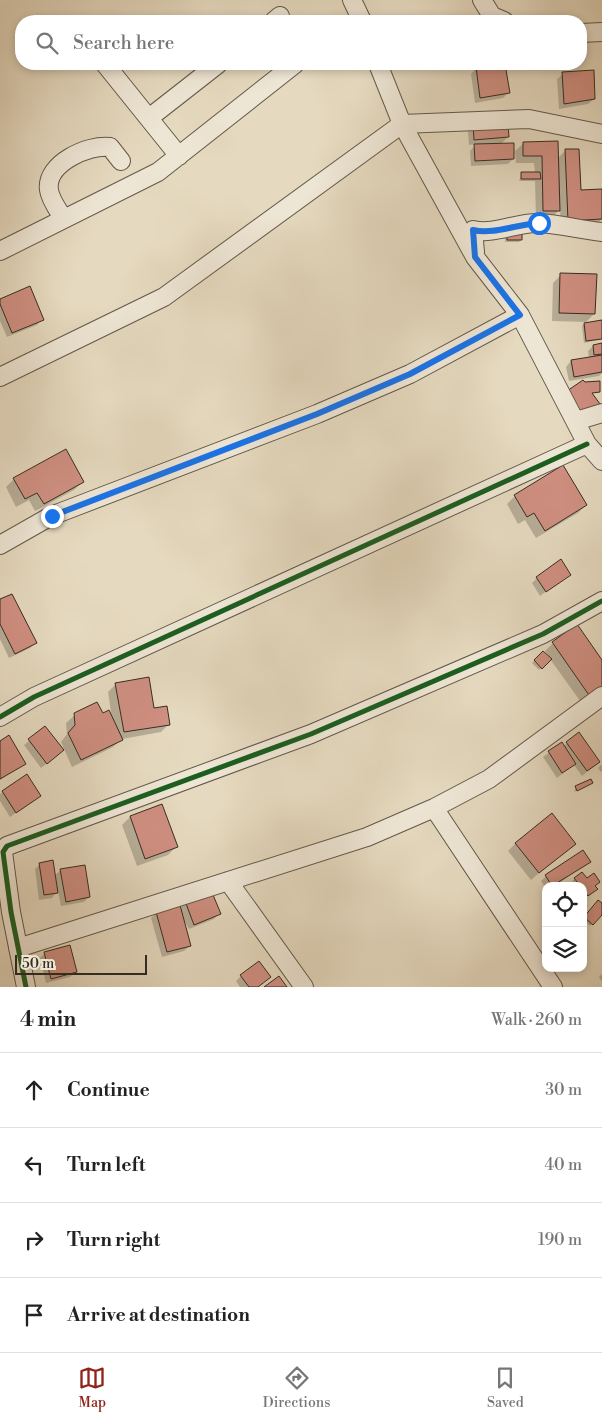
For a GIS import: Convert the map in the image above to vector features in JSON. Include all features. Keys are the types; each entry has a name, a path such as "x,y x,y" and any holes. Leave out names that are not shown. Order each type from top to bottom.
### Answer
{"street":[{"path":"482,0 491,15"},
{"path":"587,33 602,32"},
{"path":"111,70 179,156"},
{"path":"149,118 210,70"},
{"path":"0,251 158,172 288,70"},
{"path":"380,70 402,124 475,257 520,315 587,444 602,461"},
{"path":"0,377 164,297 402,124 529,119 602,134"},
{"path":"63,218 48,191 49,177 59,163 99,146 110,147 120,161"},
{"path":"475,257 473,230 484,232 518,224 539,223 602,232"},
{"path":"0,544 52,516 317,414 410,374 520,315"},
{"path":"576,421 602,413"},
{"path":"0,717 34,697 587,444"},
{"path":"26,987 4,894 3,852 7,846 312,734 543,634 600,607"},
{"path":"18,948 367,837 434,808 489,779 602,696"},
{"path":"434,808 553,987"},
{"path":"228,881 304,987"}],"building":[{"path":"476,70 506,70 510,93 480,98"},
{"path":"594,70 595,99 564,104 562,72"},
{"path":"508,123 509,137 474,140 473,125"},
{"path":"558,141 560,211 543,211 542,156 523,156 523,142"},
{"path":"514,143 514,159 475,161 474,144"},
{"path":"565,149 579,149 581,190 602,189 602,219 568,221"},
{"path":"521,172 540,172 541,179 521,179"},
{"path":"507,230 522,230 522,240 507,240"},
{"path":"560,273 597,274 595,314 559,313"},
{"path":"30,286 44,320 12,333 0,304 0,299"},
{"path":"602,320 602,339 586,341 584,323"},
{"path":"602,343 602,354 594,355 593,345"},
{"path":"602,355 602,372 574,377 571,360"},
{"path":"583,380 585,382 600,381 600,392 592,393 600,404 583,416 567,391"},
{"path":"66,449 84,482 44,504 37,493 25,499 13,478"},
{"path":"563,465 587,505 545,531 534,513 527,517 514,495"},
{"path":"561,559 571,575 546,592 536,577"},
{"path":"12,594 37,643 15,654 0,624 0,599"},
{"path":"577,624 602,660 602,690 591,698 552,642"},
{"path":"543,651 552,659 542,669 534,660"},
{"path":"149,677 154,708 167,706 170,725 124,732 115,683"},
{"path":"97,702 103,713 109,710 123,740 81,760 68,733 75,725 74,713"},
{"path":"45,726 64,750 47,764 28,739"},
{"path":"579,732 600,762 587,771 566,742"},
{"path":"9,735 26,764 0,779 0,741"},
{"path":"562,742 576,764 562,773 548,751"},
{"path":"27,774 41,796 16,813 2,791"},
{"path":"591,779 593,783 577,791 575,786"},
{"path":"162,804 178,847 145,859 130,816"},
{"path":"552,813 576,844 539,873 515,843"},
{"path":"583,850 591,862 558,882 549,882 545,875"},
{"path":"53,860 58,893 44,895 39,863"},
{"path":"85,865 90,897 66,902 60,869"},
{"path":"582,872 587,878 594,873 600,882 595,886 598,889 588,896 587,882 577,882 574,878"},
{"path":"211,890 221,914 194,925 185,901"},
{"path":"598,900 602,903 602,915 593,925 587,920 587,913"},
{"path":"180,905 191,946 167,952 156,912"},
{"path":"70,945 77,972 51,979 44,952"},
{"path":"259,961 271,977 258,987 249,987 240,975"},
{"path":"279,976 287,987 264,987"}],"cycle path":[{"path":"0,717 34,697 587,444"},
{"path":"26,987 11,912 3,852 7,846 311,734 543,634 602,601"}],"route":[{"path":"52,516 317,414 410,374 520,315 475,257 473,230 484,232 518,224 539,223"}]}
